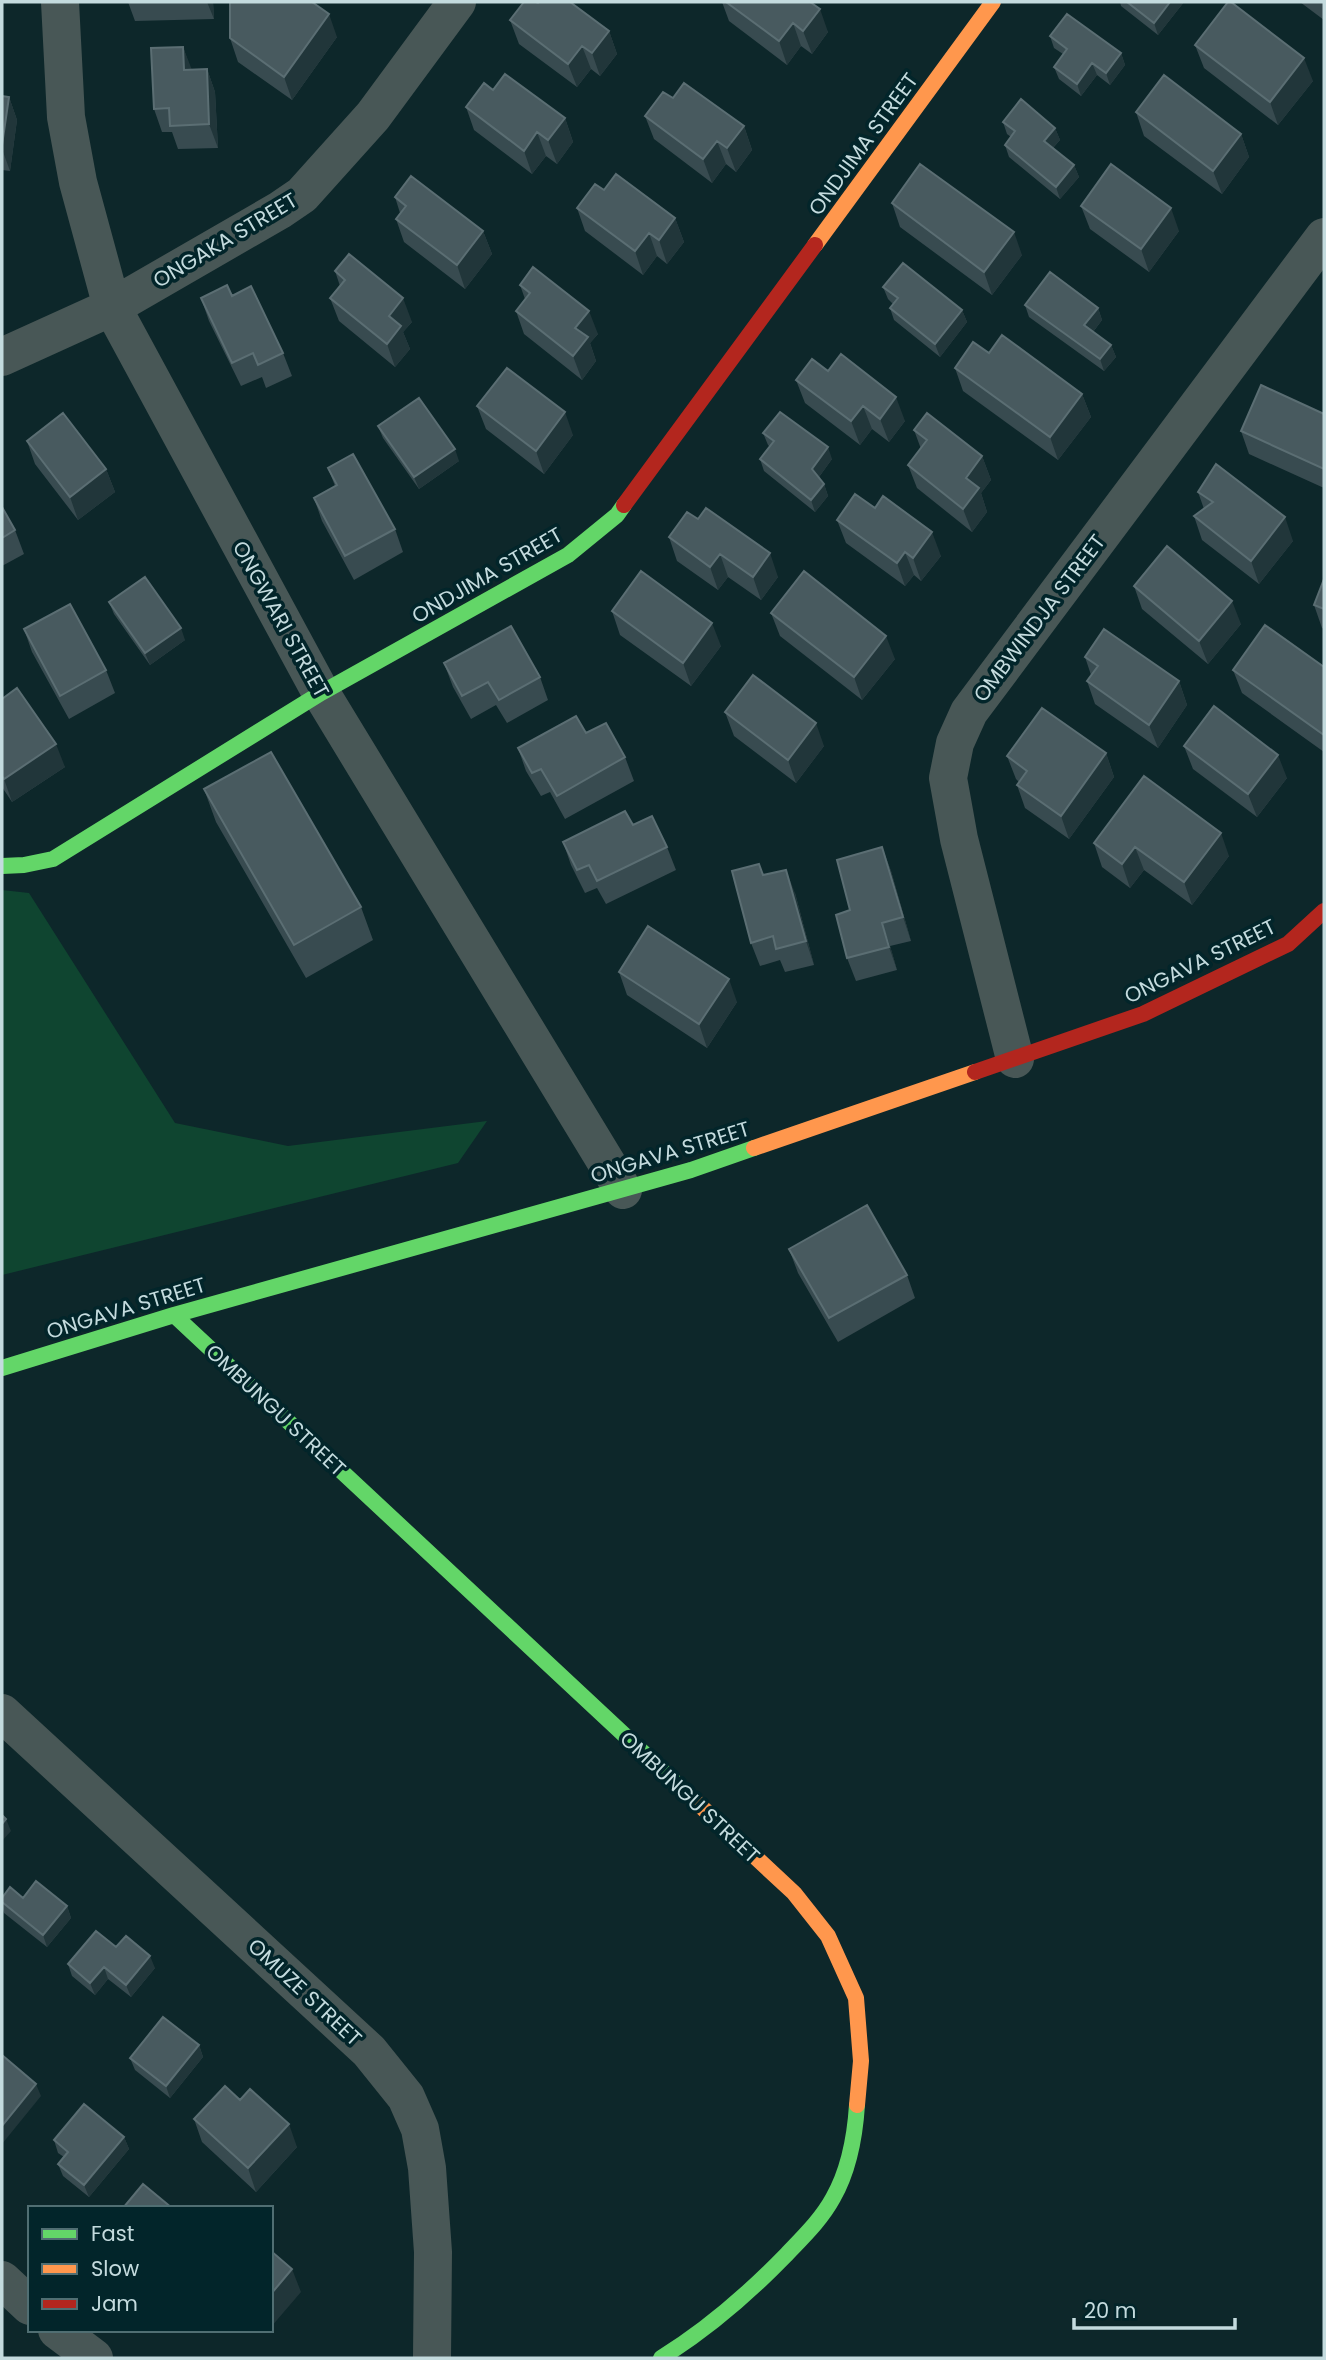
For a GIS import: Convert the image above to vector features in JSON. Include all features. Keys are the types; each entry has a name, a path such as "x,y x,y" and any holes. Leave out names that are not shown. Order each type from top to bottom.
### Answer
{"street":[{"name":"ONGWARI STREET","path":"60,2 66,117 78,183 112,307 321,693 623,1190"},
{"name":"ONGAKA STREET","path":"2,356 112,307 302,195 373,116 457,2"},
{"name":"ONDJIMA STREET","path":"2,866 53,859 321,693 568,555 617,515 993,2"},
{"name":"OMBWINDJA STREET","path":"1015,1059 959,839 948,778 955,743 968,712 1324,237"},
{"name":"ONGAVA STREET","path":"2,1368 174,1315 691,1170 1015,1059 1143,1014 1287,944 1324,911"},
{"name":"OMBUNGU STREET","path":"174,1315 794,1893 828,1936 856,1998 861,2060 856,2123 846,2169 834,2197 818,2222 757,2285 697,2336 661,2358"},
{"name":"OMUZE STREET","path":"2,1713 369,2051 406,2097 420,2129 427,2168 433,2252 432,2358"},
{"path":"2,2280 28,2304"},
{"path":"60,2332 94,2358"}],"green space":[{"path":"2,890 29,893 175,1123 288,1146 487,1121 458,1163 2,1275"}],"building":[{"path":"230,2 312,2 329,14 284,77 230,38"},
{"path":"524,2 570,2 609,31 592,53 582,46 568,64 510,20"},
{"path":"726,2 810,2 820,9 803,31 793,23 779,41"},
{"path":"1127,2 1170,2 1154,23"},
{"path":"1228,2 1304,58 1270,102 1195,45"},
{"path":"1067,14 1121,53 1106,73 1092,63 1077,84 1054,67 1067,49 1050,36"},
{"path":"183,47 184,70 207,69 209,124 170,126 169,108 154,109 151,48"},
{"path":"505,74 565,118 548,140 537,132 524,151 466,107 484,83 493,90"},
{"path":"1164,75 1241,134 1213,171 1136,112"},
{"path":"684,83 744,126 727,148 717,141 703,159 645,116 663,92 673,98"},
{"path":"2,96 9,97 2,145"},
{"path":"1021,99 1055,128 1044,141 1074,165 1056,187 1005,145 1015,131 1003,122"},
{"path":"920,164 1014,232 984,272 892,203"},
{"path":"1111,164 1171,208 1141,249 1081,206"},
{"path":"616,174 675,218 659,240 649,233 635,251 577,208 595,184 604,190"},
{"path":"411,176 483,231 457,265 396,219 406,206 395,197"},
{"path":"349,254 403,298 389,316 401,326 387,344 330,298 345,280 335,271"},
{"path":"903,263 962,310 935,344 890,308 898,298 883,287"},
{"path":"533,267 589,311 575,328 588,337 573,356 516,311 530,293 520,285"},
{"path":"1050,272 1098,308 1084,325 1111,345 1100,359 1025,305"},
{"path":"227,285 232,296 251,286 283,353 258,365 253,353 232,363 201,298"},
{"path":"1002,335 1082,394 1050,437 955,368 973,342 989,353"},
{"path":"841,354 896,397 880,419 863,406 851,421 796,380 812,359 828,371"},
{"path":"507,368 565,412 536,451 477,406"},
{"path":"1261,385 1324,414 1324,469 1241,431"},
{"path":"419,398 455,449 414,477 378,426"},
{"path":"780,412 828,447 812,469 824,484 811,500 760,459 774,441 763,433"},
{"path":"63,413 106,469 70,497 27,441"},
{"path":"927,413 982,456 966,478 979,488 963,509 908,465 927,440 914,430"},
{"path":"353,454 395,529 345,556 314,498 337,485 328,468"},
{"path":"1216,464 1285,517 1251,561 1194,516 1213,502 1198,492"},
{"path":"855,494 875,508 883,496 932,532 913,558 905,552 897,563 837,520"},
{"path":"2,507 15,530 2,538"},
{"path":"706,508 770,553 753,577 720,554 710,567 669,537 687,512 698,519"},
{"path":"1167,546 1232,601 1199,641 1134,586"},
{"path":"641,571 712,623 683,663 612,611"},
{"path":"804,571 886,636 854,677 771,613"},
{"path":"145,577 181,628 145,653 109,602"},
{"path":"1324,579 1324,609 1314,605"},
{"path":"70,604 106,670 60,696 24,629"},
{"path":"1265,625 1324,667 1324,735 1233,670"},
{"path":"511,626 540,677 499,700 488,682 462,696 444,663"},
{"path":"1104,629 1179,681 1149,725 1087,681 1098,666 1085,657"},
{"path":"753,675 816,723 788,760 725,712"},
{"path":"17,688 56,744 4,779 2,699"},
{"path":"1214,706 1278,755 1248,794 1184,746"},
{"path":"1042,708 1106,753 1061,816 1017,785 1027,771 1007,756"},
{"path":"576,716 586,733 606,723 625,757 557,796 541,769 532,773 518,748"},
{"path":"271,752 361,907 294,945 204,789"},
{"path":"1144,776 1221,833 1184,882 1135,847 1122,864 1094,843"},
{"path":"625,811 633,825 652,816 667,847 597,881 589,865 577,870 563,842"},
{"path":"882,847 903,917 882,923 889,947 847,958 836,915 850,910 837,860"},
{"path":"759,864 763,875 786,870 806,941 776,949 773,936 751,943 732,871"},
{"path":"648,926 729,979 699,1024 619,972"},
{"path":"867,1205 907,1275 829,1318 789,1249"},
{"path":"36,1881 67,1906 43,1935 2,1902 10,1887 23,1898"},
{"path":"96,1931 116,1947 126,1936 150,1956 126,1985 104,1967 90,1983 68,1964"},
{"path":"163,2017 199,2045 166,2086 130,2058"},
{"path":"2,2055 36,2084 2,2126"},
{"path":"225,2086 240,2100 250,2089 289,2124 248,2168 194,2119"},
{"path":"84,2104 124,2137 84,2185 58,2164 68,2152 54,2140"},
{"path":"143,2184 170,2206 125,2206"},
{"path":"273,2253 292,2269 273,2292"}],"traffic: fast":[{"path":"2,866 53,859 321,693 568,555 617,515 624,505"},
{"path":"2,1368 174,1315 691,1170 754,1148"},
{"path":"174,1315 679,1786"},
{"path":"661,2358 741,2298 817,2221 833,2198 843,2176 853,2141 857,2105"}],"traffic: slow":[{"path":"815,245 993,2"},
{"path":"754,1148 975,1072"},
{"path":"679,1786 794,1893 828,1936 856,1998 861,2061 857,2105"}],"traffic: jam":[{"path":"624,505 815,245"},
{"path":"975,1072 1143,1014 1288,944 1324,911"}]}
